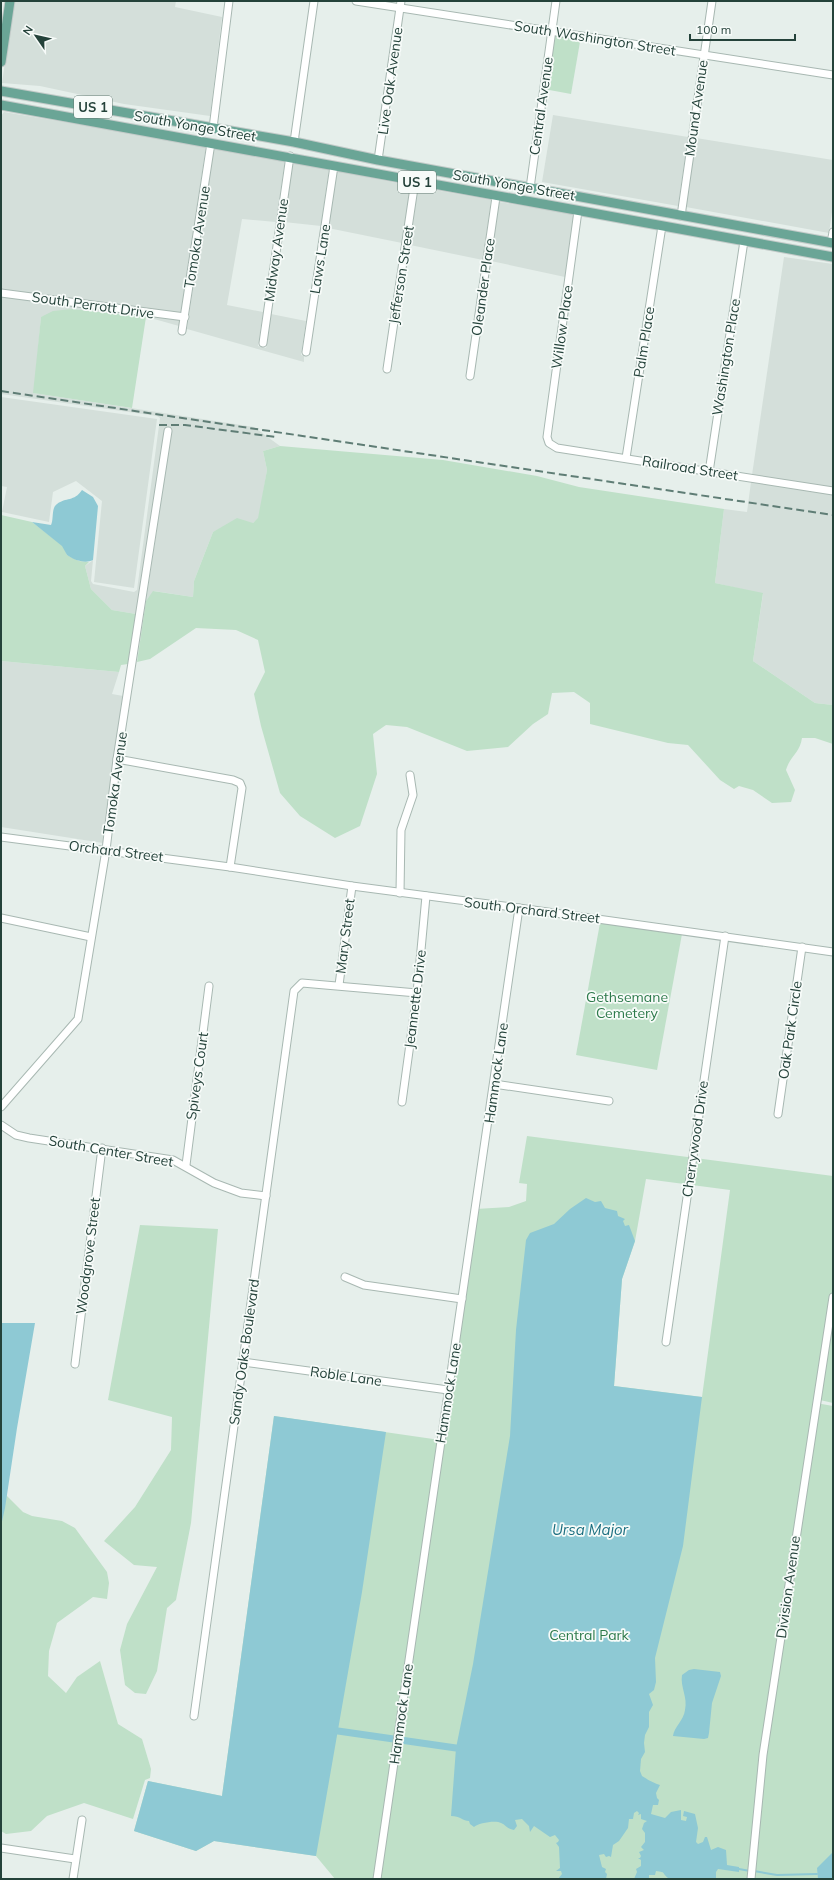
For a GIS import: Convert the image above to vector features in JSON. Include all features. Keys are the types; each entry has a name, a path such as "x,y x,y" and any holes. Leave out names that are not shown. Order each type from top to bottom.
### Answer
{"main road":[{"path":"1,62 10,1"},
{"name":"US 1","path":"1,91 212,128"},
{"name":"South Yonge Street","path":"1,105 290,156 334,166 499,197 833,257"},
{"name":"South Yonge Street","path":"212,128 832,243"},
{"path":"211,143 222,136 266,142 273,139"},
{"path":"499,197 519,195 530,188"},
{"path":"744,241 753,235 766,231"}],"street":[{"path":"212,128 228,1"},
{"path":"294,142 314,1"},
{"name":"South Washington Street","path":"356,1 401,4 552,31 833,75"},
{"name":"Central Avenue","path":"530,188 556,1"},
{"name":"Mound Avenue","path":"681,216 712,1"},
{"name":"Live Oak Avenue","path":"378,160 401,4"},
{"name":"Tomoka Avenue","path":"182,331 211,143"},
{"name":"Midway Avenue","path":"263,343 290,156"},
{"name":"Laws Lane","path":"306,352 334,166"},
{"name":"Jefferson Street","path":"387,369 415,181"},
{"name":"Oleander Place","path":"470,376 499,197"},
{"name":"Willow Place","path":"549,443 547,437 578,211"},
{"name":"Palm Place","path":"626,458 662,226"},
{"path":"832,243 833,232"},
{"name":"Washington Place","path":"709,472 744,241"},
{"name":"South Perrott Drive","path":"1,292 185,317"},
{"name":"Tomoka Avenue","path":"1,1107 78,1019 86,981 91,937 106,850 117,759 168,431"},
{"name":"Railroad Street","path":"549,443 557,448 833,491"},
{"path":"117,759 233,780 240,783 242,788 230,867"},
{"path":"400,893 401,830 413,795 410,775"},
{"name":"Orchard Street","path":"1,837 230,867"},
{"name":"South Orchard Street","path":"230,867 400,893 519,908 833,952"},
{"name":"Mary Street","path":"339,985 352,886"},
{"name":"Jeannette Drive","path":"402,1102 417,993 426,896"},
{"name":"Hammock Lane","path":"377,1879 519,908"},
{"path":"1,918 91,937"},
{"name":"Cherrywood Drive","path":"666,1342 724,936"},
{"name":"Oak Park Circle","path":"778,1114 802,947"},
{"name":"Sandy Oaks Boulevard","path":"194,1716 294,991 302,983 339,985"},
{"path":"339,985 417,993"},
{"name":"Spiveys Court","path":"186,1165 209,986"},
{"path":"494,1084 608,1101"},
{"name":"South Center Street","path":"1,1125 16,1135 29,1138 173,1160 186,1165 214,1183 241,1193 266,1196"},
{"name":"Woodgrove Street","path":"75,1364 102,1148"},
{"path":"345,1277 364,1285 462,1299"},
{"name":"Division Avenue","path":"751,1879 758,1790 833,1297"},
{"name":"Roble Lane","path":"243,1362 448,1390"},
{"path":"72,1879 82,1820"},
{"path":"1,1848 75,1859"}],"shaded area":[{"path":"14,1 176,1 175,7 222,17 210,116 124,104 40,86 2,83"},
{"path":"4,112 206,146 181,313 1,289 1,116"},
{"path":"553,115 688,137 678,206 542,182"},
{"path":"696,138 833,160 833,205 829,233 686,207"},
{"path":"214,147 285,160 276,222 242,219 227,305 263,312 258,346 266,348 271,314 306,321 301,355 304,356 304,362 187,329"},
{"path":"293,161 329,169 321,226 284,222"},
{"path":"337,171 411,186 402,243 328,228"},
{"path":"418,187 491,200 483,260 410,245"},
{"path":"499,202 574,214 565,277 491,261"},
{"path":"784,257 833,264 833,487 752,475"},
{"path":"1,296 180,320 179,326 147,317 72,309 41,317 34,393 254,427 280,446 263,451 267,470 259,518 253,523 213,532 194,581 193,597 154,591 146,601 172,429 165,427 136,614 112,610 91,589 85,566 93,560 91,581 93,584 134,592 137,590 160,418 157,416 1,394"},
{"path":"1,397 157,419 134,588 94,582 102,501 76,481 53,492 49,522 2,512 7,487 1,486"},
{"path":"751,482 833,494 833,705 815,703 753,661 763,594 715,583 724,509 747,512"},
{"path":"1,661 119,672 112,694 123,696 103,843 1,827"}],"green space":[{"path":"552,31 581,36 571,94 544,89"},
{"path":"72,309 146,317 132,408 33,393 41,317 53,311"},
{"path":"280,446 443,460 537,476 579,487 724,509 715,583 763,593 753,661 815,703 833,705 833,744 815,738 802,738 799,747 786,770 795,790 791,802 772,803 753,790 739,786 734,789 720,780 688,745 668,743 590,724 590,703 574,692 552,693 548,714 533,724 508,747 467,751 407,727 386,725 373,734 377,774 360,826 335,838 300,816 280,793 261,726 254,694 265,672 258,640 236,630 196,628 150,659 137,662 146,601 153,591 193,597 194,581 213,532 237,518 253,523 258,518 267,470 263,451"},
{"path":"1,515 32,522 63,546 67,555 79,561 89,562 85,566 91,589 112,610 136,614 128,664 121,665 119,672 1,661"},
{"name":"Gethsemane Cemetery","path":"600,923 682,934 657,1070 576,1055"},
{"name":"Central Park","path":"527,1136 833,1176 833,1298 816,1403 833,1406 833,1879 335,1879 316,1856 214,1841 196,1851 134,1831 148,1781 222,1796 274,1416 440,1440 476,1209 509,1207 526,1201 527,1184 519,1183","holes":["646,1179 730,1190 702,1397 614,1386 622,1279 635,1241"]},
{"path":"140,1225 218,1229 191,1523 176,1600 167,1608 157,1671 146,1694 135,1693 125,1685 120,1650 127,1624 157,1567 134,1565 104,1541 135,1507 171,1450 172,1417 108,1400"},
{"path":"833,1320 833,1403 820,1400"},
{"path":"6,1495 23,1512 32,1516 62,1521 75,1528 107,1572 109,1583 107,1599 93,1597 57,1623 49,1651 48,1676 66,1693 77,1677 100,1661 118,1724 142,1739 151,1769 150,1778 145,1780 133,1819 84,1803 47,1816 31,1831 6,1834 1,1831 1,1526"}],"water":[{"path":"82,490 93,497 98,506 93,560 87,562 76,560 67,555 62,546 32,522 51,525 55,506 60,502 73,498"},
{"name":"Ursa Major","path":"586,1198 595,1202 601,1201 605,1208 617,1211 618,1216 625,1219 623,1221 625,1226 629,1225 635,1241 622,1279 614,1386 702,1397 683,1546 655,1658 656,1682 654,1690 649,1694 653,1705 649,1712 649,1727 645,1735 645,1752 641,1759 640,1771 642,1776 660,1785 656,1793 659,1800 658,1805 653,1805 651,1814 665,1818 671,1812 681,1810 681,1820 686,1821 687,1817 683,1816 684,1811 695,1814 698,1828 696,1842 698,1844 703,1842 705,1837 707,1837 711,1850 718,1847 726,1850 727,1865 739,1867 739,1872 718,1869 716,1872 716,1879 669,1879 663,1872 656,1871 655,1875 649,1875 649,1879 634,1879 637,1872 636,1869 641,1866 641,1860 638,1858 641,1856 639,1852 644,1850 641,1847 645,1842 645,1833 642,1829 644,1823 647,1821 641,1819 641,1814 638,1815 639,1813 637,1811 634,1813 633,1819 629,1819 628,1828 619,1841 613,1845 611,1857 606,1857 604,1854 599,1855 602,1867 606,1869 606,1879 558,1879 562,1874 561,1871 556,1871 560,1868 559,1847 556,1843 559,1840 555,1835 550,1837 534,1826 530,1832 529,1826 522,1819 515,1820 517,1826 514,1830 499,1822 483,1823 474,1827 469,1821 451,1816 456,1748 473,1664 510,1436 516,1330 526,1240 530,1233 554,1224 570,1209"},
{"path":"1,1323 35,1323 1,1526"},
{"path":"274,1416 386,1432 362,1592 316,1856 214,1841 196,1851 134,1831 148,1781 222,1796"},
{"path":"694,1669 720,1672 721,1676 712,1703 708,1738 704,1739 673,1736 683,1717 686,1705 682,1675 689,1670"},
{"path":"833,1852 833,1879 818,1879 817,1868"}],"waterway":[{"path":"338,1731 456,1748"},
{"path":"739,1869 750,1871"},
{"path":"754,1871 777,1875 817,1874"}],"railway":[{"path":"1,391 833,515"},
{"path":"159,425 185,425 276,437"}]}
